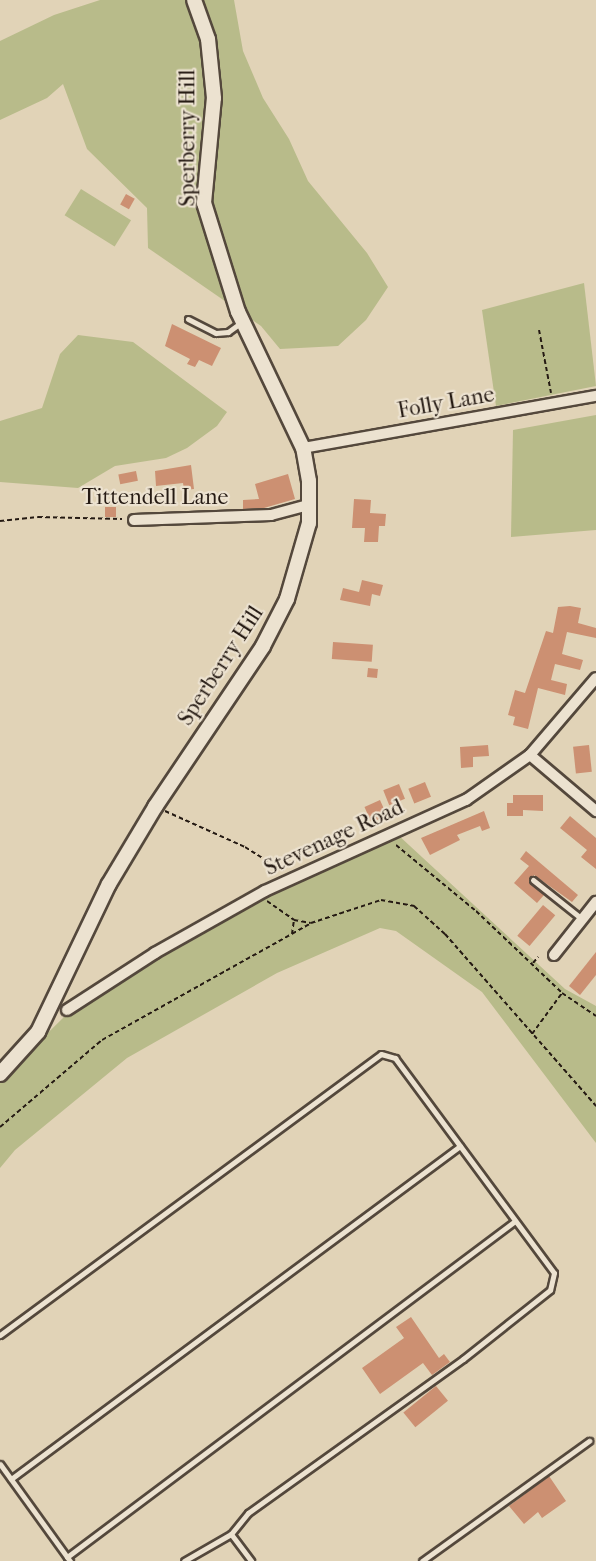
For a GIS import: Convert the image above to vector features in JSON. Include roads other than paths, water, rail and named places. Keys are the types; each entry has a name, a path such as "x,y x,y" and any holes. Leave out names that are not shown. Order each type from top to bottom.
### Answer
{"street":[{"name":"Sperberry Hill","path":"0,1074 38,1032 109,884 155,807 263,646 287,599 303,550 309,506 303,448 243,321 204,203 214,98 208,39 194,0"},
{"name":"Folly Lane","path":"303,448 596,396"},
{"name":"Tittendell Lane","path":"134,520 271,515 309,506"},
{"name":"Stevenage Road","path":"67,1010 155,953 293,877 466,800 530,755 596,678"},
{"path":"530,755 596,812"},
{"path":"554,955 596,902"}],"lane":[{"path":"188,320 216,333 228,332 243,321"},
{"path":"533,880 582,919"},
{"path":"0,1335 381,1054 395,1058 554,1273 550,1290 463,1359 248,1513 231,1534 184,1561"},
{"path":"11,1479 460,1146"},
{"path":"0,1464 69,1559 515,1221"},
{"path":"422,1561 589,1441"},
{"path":"231,1534 251,1561"}]}
